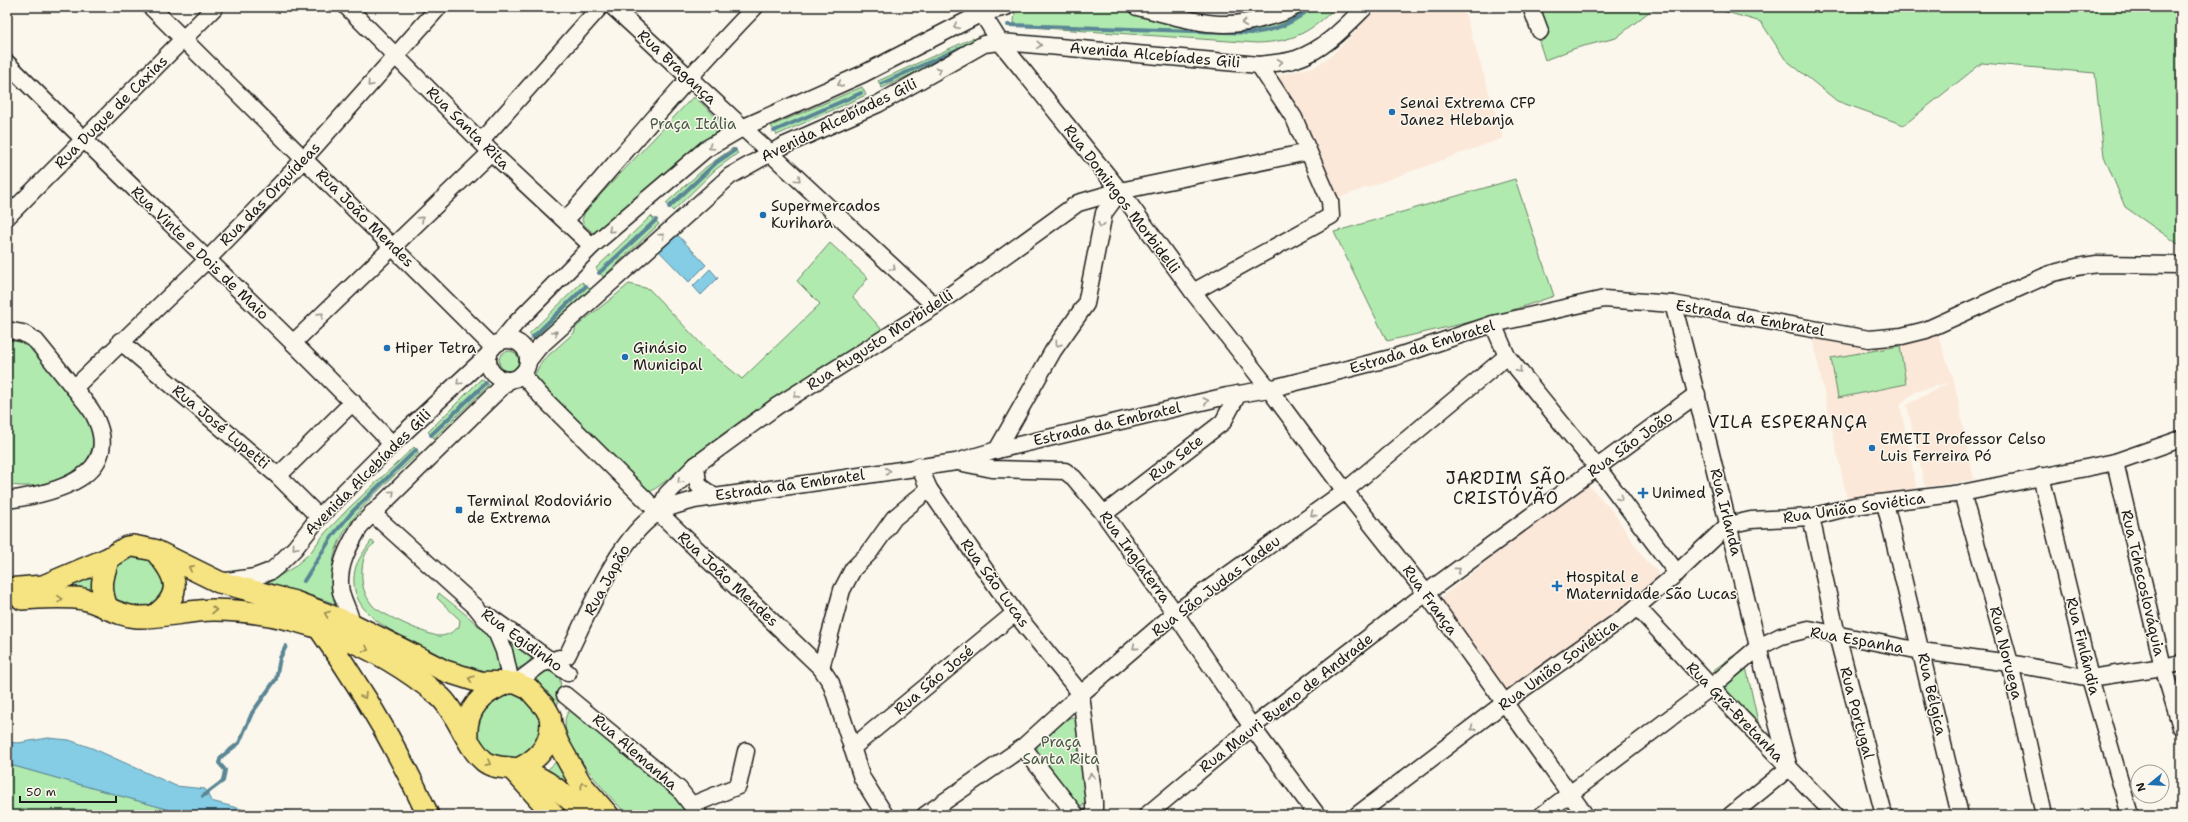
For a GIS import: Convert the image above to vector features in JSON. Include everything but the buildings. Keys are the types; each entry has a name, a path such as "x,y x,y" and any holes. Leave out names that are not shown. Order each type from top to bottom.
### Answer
{"main road":[{"path":"7,589 43,586 108,558 118,551 133,546 154,550 219,582 295,602 352,624 445,671 480,682 511,683 529,689 537,697 550,720 558,743 581,784 608,815"},
{"path":"154,550 169,567 175,582 172,600 167,607 155,615"},
{"path":"108,558 102,579 101,589 103,599 108,609"},
{"path":"7,600 83,599 127,616 214,610 262,612 319,628 349,640 423,683 441,697 476,753 486,762 515,769 544,779 568,797 586,815"},
{"path":"319,628 344,663 403,761 428,815"},
{"path":"467,737 471,714 475,705 484,694 511,683"},
{"path":"515,769 531,763 538,756 549,740 550,720"},
{"path":"515,769 554,815"}],"street":[{"name":"Rua João Mendes","path":"151,7 494,347"},
{"name":"Rua Duque de Caxias","path":"7,217 215,7"},
{"name":"Rua Santa Rita","path":"347,7 486,146 592,246"},
{"name":"Rua das Orquídeas","path":"74,388 120,341 207,260 304,158 395,54 439,7"},
{"path":"293,342 392,246 486,146 600,7"},
{"name":"Rua Bragança","path":"613,7 935,306"},
{"path":"566,220 690,80 710,54 755,7"},
{"name":"Avenida Alcebíades Gili","path":"219,582 255,577 270,571 295,548 319,517 392,444 494,347 592,246 706,149 742,128 863,74 980,10 1006,7"},
{"path":"1137,7 1159,9 1185,20 1228,25 1254,22 1294,7"},
{"name":"Avenida Alcebíades Gili","path":"352,624 341,591 343,563 350,544 361,525 372,512 520,372 539,347 730,176 769,153 878,104 984,44 1000,42 1259,64 1296,59 1322,46 1343,29 1365,7"},
{"path":"1531,7 1540,31"},
{"name":"Rua Domingos Morbidelli","path":"980,10 1000,42 1120,191 1193,292 1270,389"},
{"name":"Rua Vinte e Dois de Maio","path":"7,63 82,140 293,342 353,402 392,444"},
{"path":"1193,292 1331,216 1330,201 1294,118 1259,64"},
{"name":"Rua Augusto Morbidelli","path":"658,512 667,494 696,465 777,406 935,306 1078,203 1120,191 1308,152"},
{"path":"998,450 1053,351 1086,304 1104,213 1120,191"},
{"name":"Estrada da Embratel","path":"658,512 694,500 713,496 956,462 998,450 1238,394 1270,389 1395,357 1493,324 1604,299 1674,304 1869,339 1902,336 1926,330 2050,274 2097,264 2181,265"},
{"name":"Rua Irlanda","path":"1674,304 1697,394 1757,648 1789,768"},
{"path":"1493,324 1507,356 1597,467 1678,574"},
{"path":"7,330 24,332 36,340 94,414 102,435 100,454 90,472 67,486 40,494 7,500"},
{"path":"509,339 521,344 525,349 520,372 497,377 492,373 488,361 494,347 509,339"},
{"name":"Rua José Lupetti","path":"120,341 278,476 319,517"},
{"name":"Rua São Judas Tadeu","path":"925,815 1023,747 1080,694 1176,613 1345,491 1507,356"},
{"name":"Rua João Mendes","path":"520,372 541,396 658,512 821,668 831,683 862,778 885,815"},
{"name":"Rua França","path":"1270,389 1345,491 1426,593 1504,704 1585,815"},
{"name":"Rua Sete","path":"1104,514 1223,422 1238,394"},
{"name":"Rua São João","path":"1426,593 1697,394"},
{"path":"278,476 353,402"},
{"name":"Rua União Soviética","path":"1357,815 1504,704 1637,607 1678,574 1728,524 1751,520 1811,517 1854,506 1962,493 2115,462 2181,439"},
{"name":"Rua Inglaterra","path":"956,462 992,469 1065,471 1074,478 1104,514 1176,613 1252,727 1317,815"},
{"name":"Rua Tchecoslováquia","path":"2115,462 2163,667 2181,727"},
{"path":"696,465 698,485 713,496"},
{"name":"Rua São Lucas","path":"919,466 929,489 1015,613 1080,694"},
{"name":"Rua Finlândia","path":"2041,476 2090,678 2130,815"},
{"path":"821,668 842,590 853,568 869,553 894,518 929,489"},
{"name":"Rua Noruega","path":"1962,493 2010,663 2044,815"},
{"name":"Rua Bélgica","path":"1886,503 1960,815"},
{"path":"372,512 476,607 499,640 504,651 511,683 530,670 551,660 566,656 568,673 566,695 550,720"},
{"name":"Rua Japão","path":"566,656 617,559 638,528 658,512"},
{"name":"Rua Portugal","path":"1811,517 1837,635 1884,815"},
{"name":"Rua Mauri Bueno de Andrade","path":"1147,815 1252,727 1426,593"},
{"name":"Rua Egidinho","path":"476,607 568,673"},
{"name":"Rua Grã-Bretanha","path":"1637,607 1711,687 1835,815"},
{"name":"Rua São José","path":"852,748 1015,613"},
{"name":"Rua Espanha","path":"1542,815 1569,793 1711,687 1757,648 1781,636 1809,629 1921,651 2010,663 2090,678 2181,663"},
{"path":"1080,694 1093,815"},
{"name":"Rua Alemanha","path":"566,695 679,789 695,810"},
{"path":"1023,747 1076,815"},
{"path":"695,810 738,786 746,751"},
{"path":"1730,815 1789,768"}],"shaded area":[{"name":"Senai Extrema CFP Janez Hlebanja","path":"1379,7 1463,7 1503,138 1338,198 1323,181 1277,79 1279,75 1314,67 1331,56"},
{"name":"EMETI Professor Celso Luis Ferreira Pó","path":"1936,330 1954,381 1974,480 1925,487 1907,405 1950,382 1915,392 1900,404 1917,491 1848,503 1812,337 1834,340"},
{"name":"Hospital e Maternidade São Lucas","path":"1586,482 1613,512 1645,560 1655,568 1662,580 1507,699 1433,604"}],"green space":[{"path":"1081,7 1123,8 1179,25 1239,31 1264,28 1284,20 1309,7 1336,7 1318,23 1301,34 1291,38 1257,43 1016,26 1014,22 1015,10"},
{"path":"1528,7 1655,7 1616,38 1576,48 1545,60"},
{"path":"1709,7 2181,7 2181,246 2125,207 2104,156 2095,73 1982,63 1904,125 1837,101 1785,59 1761,22"},
{"path":"973,38 976,44 882,88 878,81"},
{"path":"862,87 866,95 777,135 771,126"},
{"name":"Praça Itália","path":"692,98 696,98 721,122 720,129 682,159 605,233 597,236 584,225 582,220 585,211"},
{"path":"733,148 738,153 715,170 673,211 666,203 706,167"},
{"path":"1515,179 1554,296 1492,317 1387,341 1334,232"},
{"path":"651,216 659,224 603,277 596,268"},
{"path":"830,243 868,278 853,297 883,331 794,386 728,430 650,492 534,376 542,361 575,332 575,328 629,284 649,289 706,349 742,379 820,304 797,281"},
{"path":"582,282 591,290 537,341 529,334"},
{"path":"9,340 24,343 35,350 84,412 93,432 91,450 85,463 60,478 45,484 22,486 7,484 7,341"},
{"path":"1900,346 1906,384 1838,398 1831,358"},
{"path":"509,351 516,354 519,361 516,368 509,371 502,368 499,361 502,354"},
{"path":"481,379 489,385 434,438 428,432"},
{"path":"414,447 419,453 367,502 344,532 337,547 333,563 333,579 339,605 312,596 263,586 294,567 310,553 325,533 350,507"},
{"path":"371,541 375,543 365,555 362,575 365,593 373,606 394,619 416,629 443,636 459,627 460,620 437,598 439,593 470,618 490,640 497,651 499,663 497,675 475,679 437,654 374,619 358,598 354,585 356,566"},
{"path":"135,555 152,560 160,575 163,587 157,598 144,610 116,602 108,578 118,562"},
{"path":"96,567 99,598 60,589"},
{"path":"501,629 532,654 532,657 526,665 513,670 512,649"},
{"path":"1733,656 1744,658 1759,726 1754,728 1713,677 1715,669"},
{"path":"547,671 559,673 561,688 557,707 526,684"},
{"path":"512,690 538,704 543,737 518,761 493,759 477,744 476,712"},
{"path":"574,707 581,709 693,815 627,815 595,779 582,762 572,745 566,730 566,717"},
{"name":"Praça Santa Rita","path":"1073,717 1077,719 1086,801 1081,808 1075,806 1037,752 1037,743 1069,718"},
{"path":"557,761 588,796 543,774"},
{"path":"7,764 188,815 7,815"}],"water":[{"path":"673,230 706,265 689,282 655,247"},
{"path":"710,269 718,278 701,295 693,286"},
{"path":"48,738 69,740 92,748 176,786 205,789 211,801 245,810 280,810 314,815 188,815 7,764 7,742 18,743"}],"waterway":[{"path":"1008,25 1253,33 1270,30 1284,25 1312,7"},
{"path":"881,84 969,44"},
{"path":"774,131 861,93"},
{"path":"669,207 717,162 735,150"},
{"path":"599,273 656,220"},
{"path":"533,337 586,286"},
{"path":"431,435 486,383"},
{"path":"304,581 333,535 353,511 416,450"},
{"path":"203,796 223,781 225,770 219,763 221,757 239,743 252,713 276,679 280,658 286,646"}],"place":[{"name":"Senai Extrema CFP Janez Hlebanja","path":"1392,112"},
{"name":"Supermercados Kurihara","path":"763,215"},
{"name":"Hiper Tetra","path":"387,348"},
{"name":"Ginásio Municipal","path":"625,357"},
{"name":"EMETI Professor Celso Luis Ferreira Pó","path":"1872,448"},
{"name":"Unimed","path":"1643,493"},
{"name":"Terminal Rodoviário de Extrema","path":"459,510"},
{"name":"Hospital e Maternidade São Lucas","path":"1557,586"}],"district":[{"name":"VILA ESPERANÇA","path":"1788,422"},
{"name":"JARDIM SÃO CRISTÓVÃO","path":"1506,488"}]}
